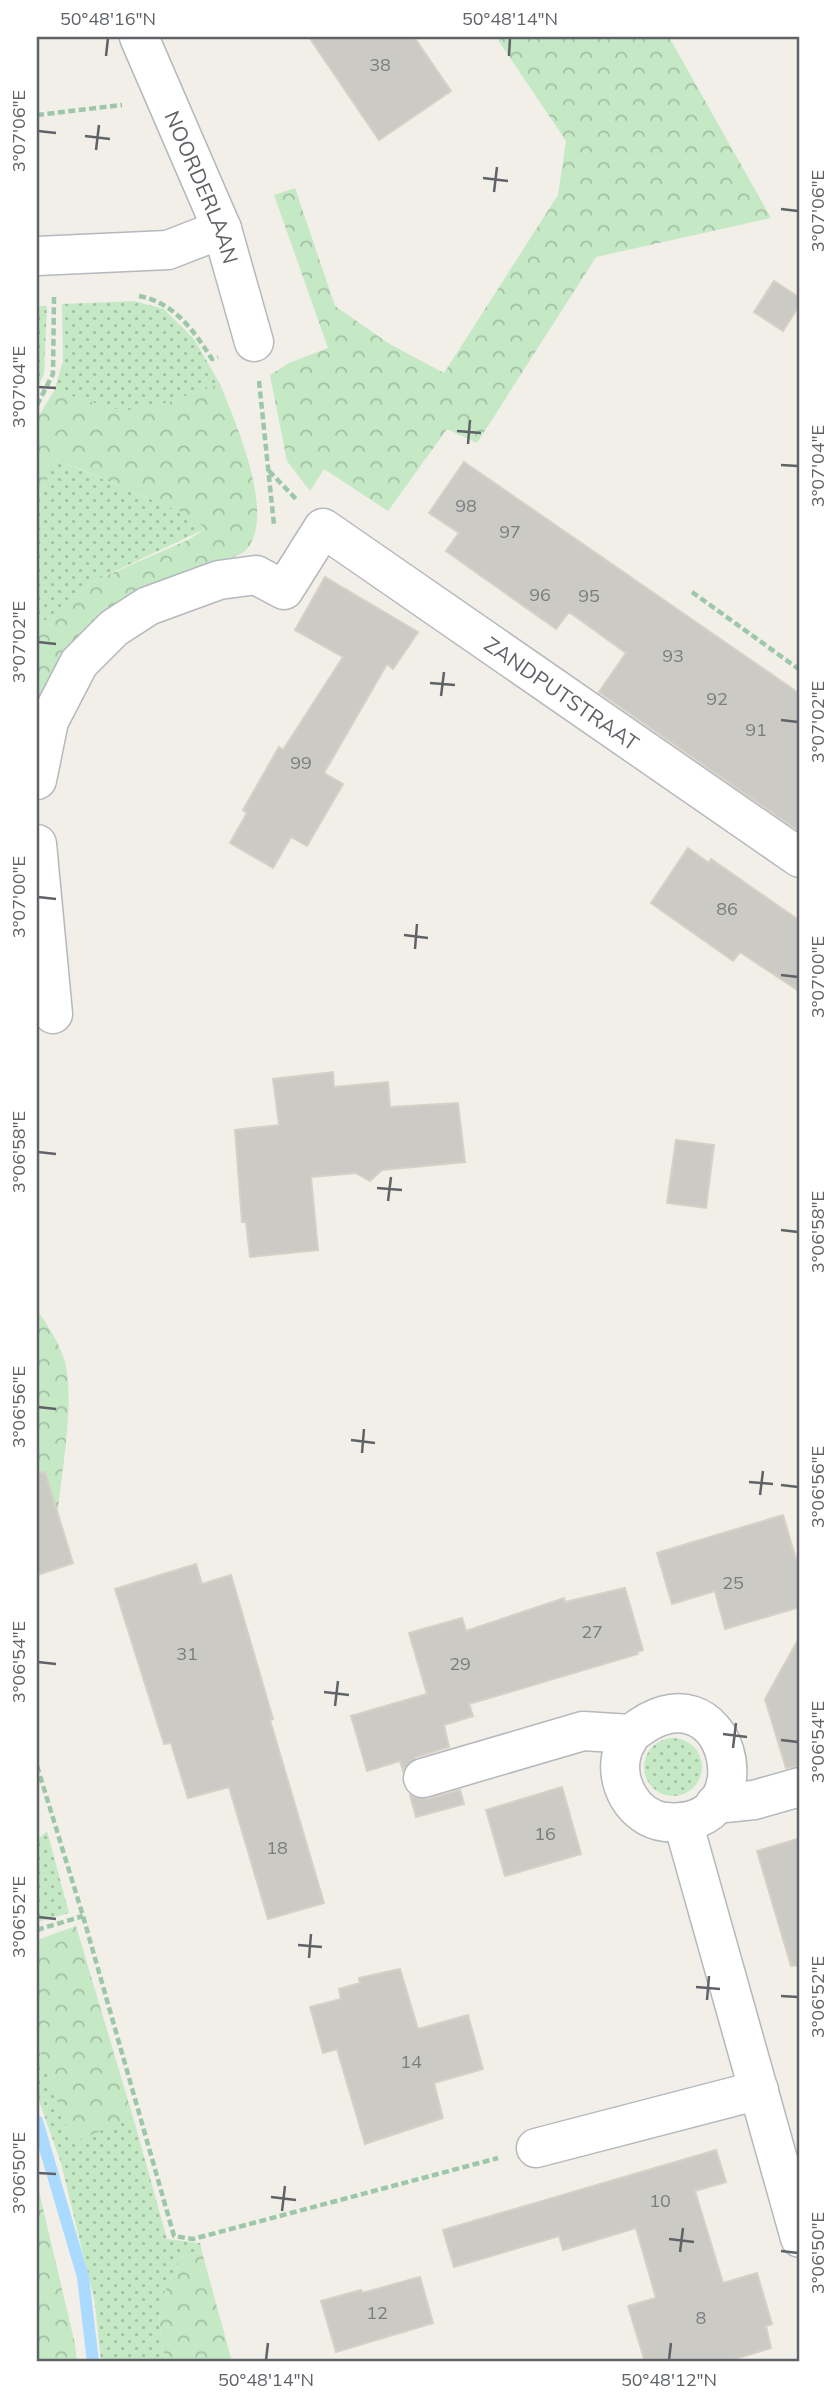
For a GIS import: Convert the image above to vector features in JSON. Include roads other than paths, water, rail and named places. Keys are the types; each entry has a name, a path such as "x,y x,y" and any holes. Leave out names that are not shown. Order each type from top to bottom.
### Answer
{"street":[{"name":"NOORDERLAAN","path":"139,37 222,229 254,342"},
{"path":"37,256 169,250 222,229"},
{"name":"ZANDPUTSTRAAT","path":"37,780 50,721 61,698 79,663 114,628 148,606 219,580 256,575 284,590 323,528 800,858"},
{"path":"37,844 53,1014"},
{"path":"699,1813 726,1785 729,1764 723,1742 709,1726 690,1715 668,1713 648,1720 631,1734 621,1754 620,1775 626,1796 641,1812 661,1821 699,1813 754,1800 800,1787"},
{"path":"423,1778 583,1731 631,1734"},
{"path":"699,1813 759,2090 800,2238"},
{"path":"536,2148 759,2090"}],"waterway":[{"path":"37,2121 83,2277 93,2362"}]}
